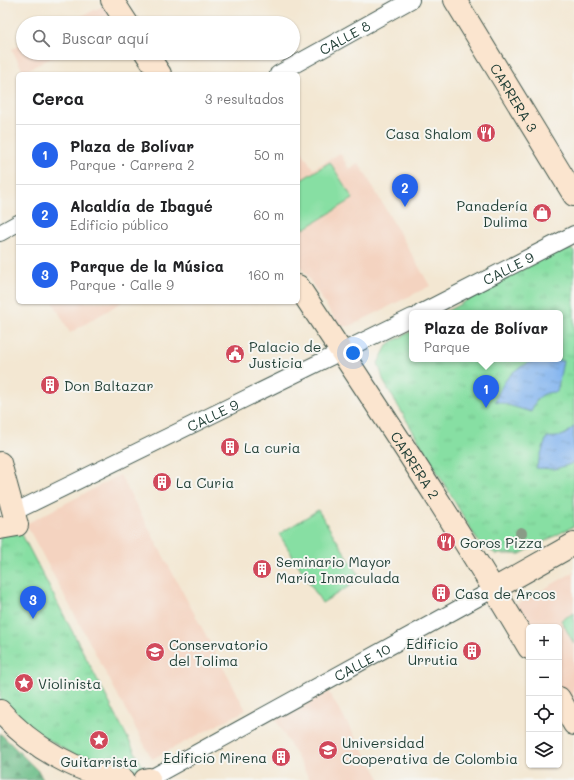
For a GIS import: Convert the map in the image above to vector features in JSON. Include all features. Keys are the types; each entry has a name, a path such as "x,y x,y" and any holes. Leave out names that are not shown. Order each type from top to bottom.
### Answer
{"main road":[{"path":"112,0 122,16"},
{"name":"CARRERA 3","path":"455,0 574,196"},
{"path":"151,60 159,72"},
{"name":"CARRERA 2","path":"300,289 427,482 526,643"},
{"path":"0,463 10,521"},
{"name":"CALLE 10","path":"494,589 574,544"},
{"path":"562,703 574,724"},
{"path":"0,711 27,737 51,753 77,767 124,780"}],"street":[{"name":"CALLE 8","path":"282,72 411,0"},
{"path":"0,233 16,224"},
{"name":"CALLE 9","path":"426,310 574,234"},
{"name":"CALLE 9","path":"10,521 409,318"},
{"name":"CALLE 10","path":"148,780 494,589"}],"shaded area":[{"path":"105,5 112,16 82,16"},
{"path":"16,47 16,57 12,49"},
{"path":"17,60 47,60 23,72"},
{"path":"300,148 313,169 340,153 349,169 359,163 430,286 350,326 342,326 338,324 300,265"},
{"path":"54,304 119,304 70,333"},
{"name":"Conservatorio del Tolima","path":"120,475 246,710 152,759 26,524"},
{"path":"574,572 574,715 562,694 562,624 526,624 512,607"},
{"name":"Universidad Cooperativa de Colombia","path":"328,691 381,780 310,780 276,720"}],"green space":[{"path":"330,162 353,199 304,229 300,222 300,181"},
{"path":"571,249 574,251 574,526 520,554 496,554 479,543 384,382 378,363 388,344 409,333 409,362 563,362 563,310 449,310 550,254 560,250"},
{"path":"318,510 361,579 322,603 279,534"},
{"path":"17,525 149,779 115,779 0,711 0,528"},
{"path":"574,613 574,644 561,620"},
{"path":"0,733 39,772 43,780 0,780"}],"water":[{"path":"531,362 563,362 557,392 547,393 540,397 535,403 531,412 495,401 507,379 523,365"},
{"path":"574,426 574,463 555,469 536,468 547,437 562,436"}],"place":[{"name":"Casa Shalom","path":"486,133"},
{"name":"Alcaldía de Ibagué","path":"405,207"},
{"name":"Panadería Dulima","path":"542,213"},
{"name":"Palacio de Justicia","path":"235,354"},
{"name":"Don Baltazar","path":"50,385"},
{"name":"Plaza de Bolívar","path":"486,408"},
{"name":"La curia","path":"230,447"},
{"name":"La Curia","path":"162,482"},
{"name":"Goros Pizza","path":"446,542"},
{"name":"Seminario Mayor María Inmaculada","path":"262,569"},
{"name":"Casa de Arcos","path":"441,593"},
{"name":"Parque de la Música","path":"33,619"},
{"name":"Edificio Urrutia","path":"472,651"},
{"name":"Conservatorio del Tolima","path":"155,652"},
{"name":"Violinista","path":"24,683"},
{"name":"Guitarrista","path":"99,740"},
{"name":"Universidad Cooperativa de Colombia","path":"328,750"},
{"name":"Edificio Mirena","path":"281,757"}]}
